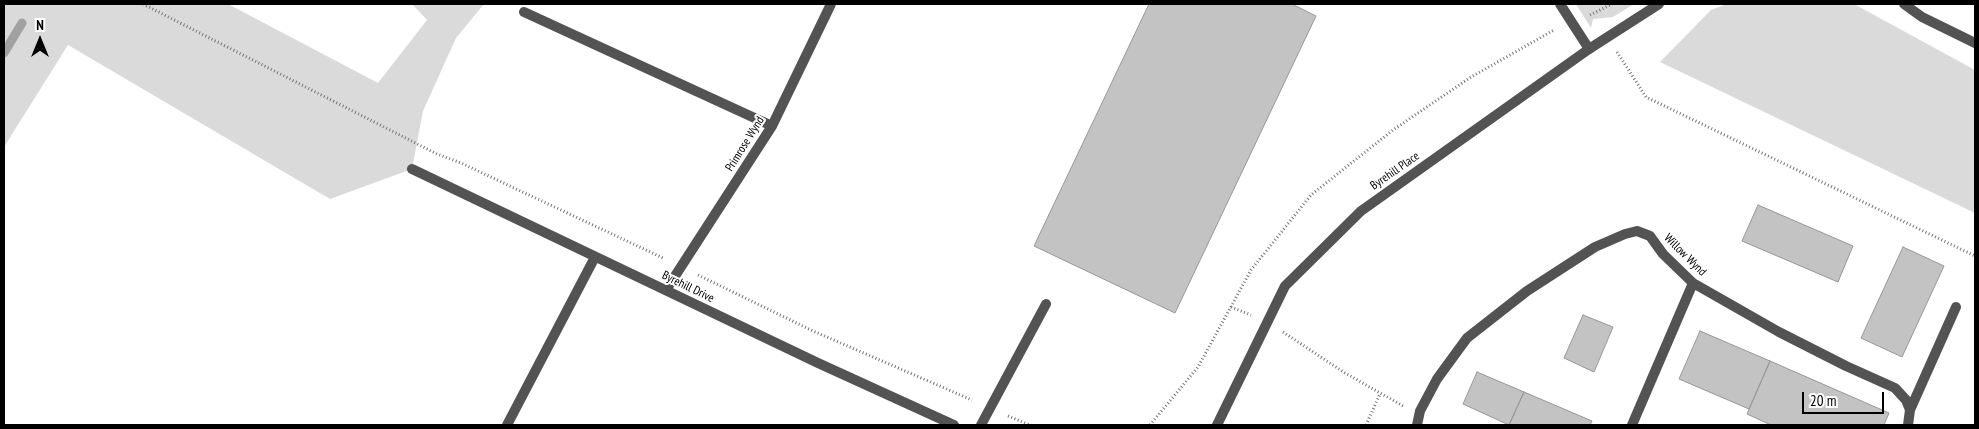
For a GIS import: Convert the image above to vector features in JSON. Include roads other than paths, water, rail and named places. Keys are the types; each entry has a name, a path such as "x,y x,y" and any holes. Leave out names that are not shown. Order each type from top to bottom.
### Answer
{"street":[{"name":"Primrose Wynd","path":"666,290 772,126 831,4"},
{"path":"1560,4 1588,49"},
{"name":"Byrehill Place","path":"1218,425 1285,286 1361,211 1588,49 1659,4"},
{"path":"1904,4 1922,17 1975,43"},
{"path":"524,12 772,126"},
{"name":"Byrehill Drive","path":"412,169 954,425"},
{"name":"Willow Wynd","path":"1418,420 1437,378 1467,338 1527,291 1595,247 1637,231 1650,236 1663,254 1693,283 1787,336 1895,388 1906,400 1910,410"},
{"path":"507,425 595,257"},
{"path":"1632,425 1693,283"},
{"path":"981,425 1046,304"},
{"path":"1908,425 1910,410 1956,307"}],"waterway":[{"path":"4,53 22,23"}]}
